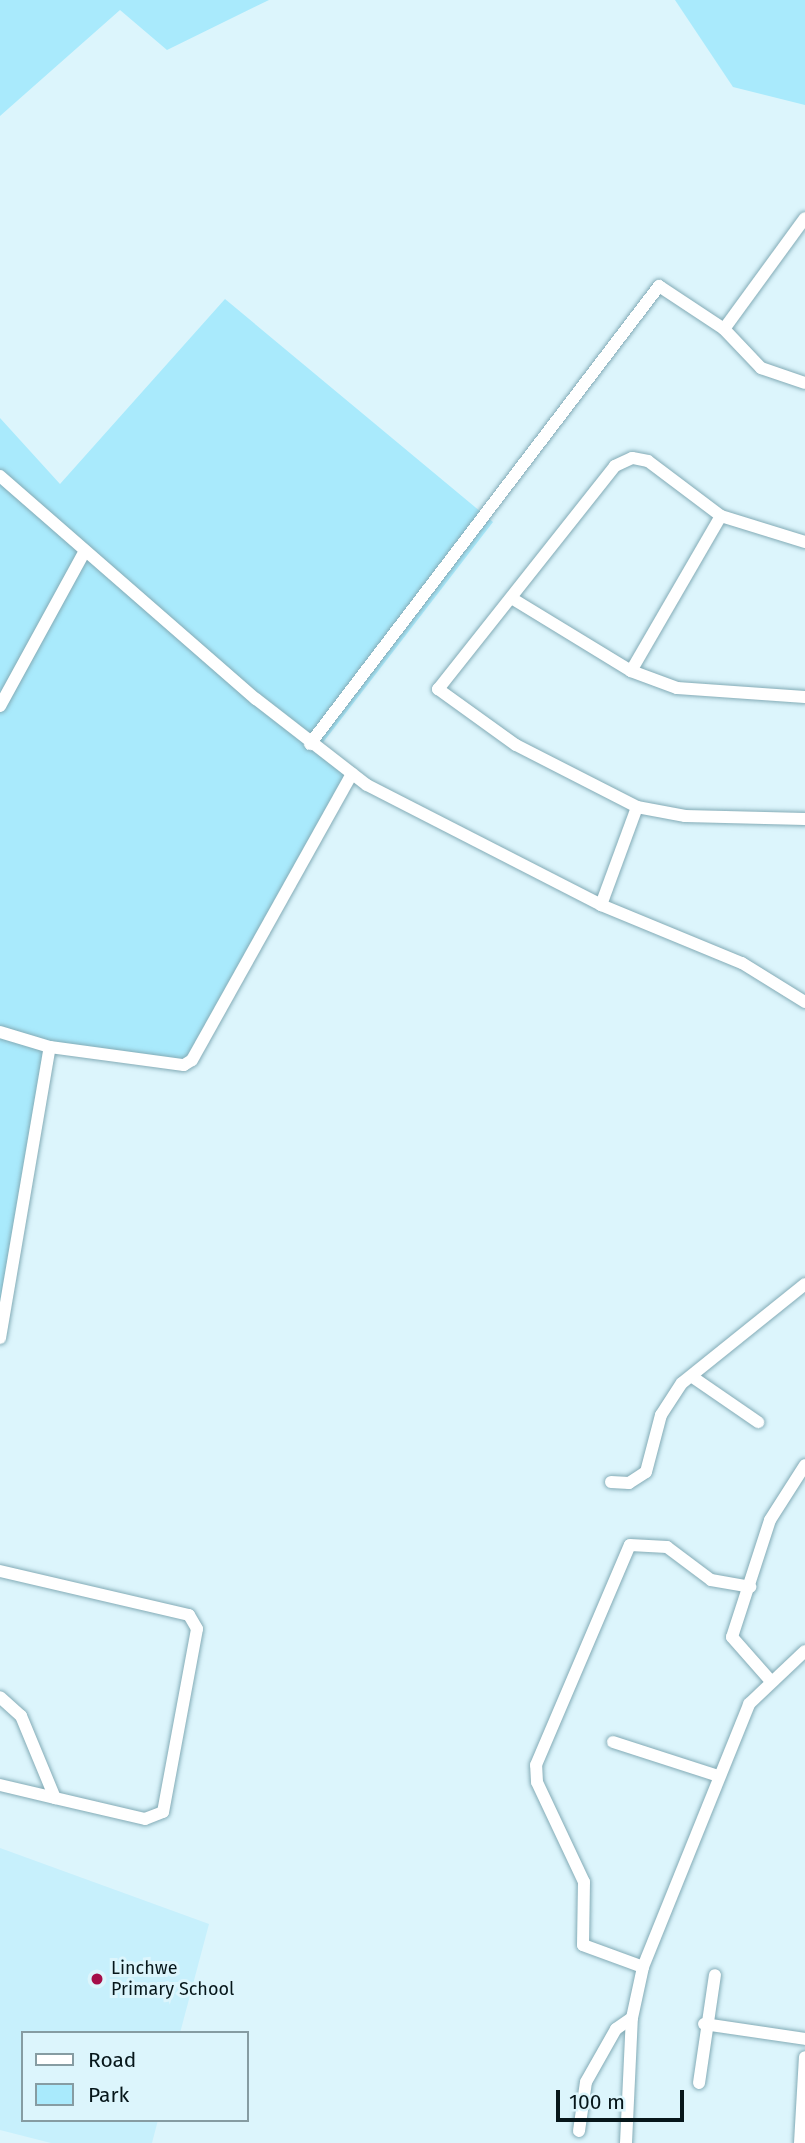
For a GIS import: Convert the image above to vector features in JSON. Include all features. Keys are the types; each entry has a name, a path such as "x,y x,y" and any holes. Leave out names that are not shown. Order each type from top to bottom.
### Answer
{"street":[{"path":"724,329 805,218"},
{"path":"310,744 659,286 687,300 724,329 761,368 805,383"},
{"path":"805,542 721,516 648,461 632,458 615,466 513,599 438,689 516,746 637,807 685,816 805,819"},
{"path":"0,476 310,744 352,774 601,905 742,963 805,1002"},
{"path":"631,671 721,516"},
{"path":"0,706 85,551"},
{"path":"513,599 631,671 677,688 805,697"},
{"path":"0,1032 50,1047 184,1065 192,1060 352,774"},
{"path":"601,905 637,807"},
{"path":"0,1338 50,1047"},
{"path":"611,1482 629,1483 646,1472 661,1415 673,1393 805,1284"},
{"path":"694,1378 758,1422"},
{"path":"769,1679 732,1637 770,1520 805,1465"},
{"path":"643,1967 583,1945 584,1882 537,1782 536,1765 630,1545 679,1551 711,1580 750,1587"},
{"path":"0,1571 172,1607 189,1615 197,1629 163,1812 145,1819 0,1786"},
{"path":"626,2143 632,2018 643,1967 749,1704 769,1679 805,1651"},
{"path":"0,1697 21,1716 55,1798"},
{"path":"613,1742 718,1776"},
{"path":"699,2083 704,2024 715,1975"},
{"path":"579,2131 586,2082 616,2029 632,2018"},
{"path":"704,2024 805,2039"},
{"path":"800,2143 805,2057"}],"shaded area":[{"name":"Linchwe Primary School","path":"0,1848 209,1924 181,2031 21,2031 21,2122 157,2122 152,2143 51,2143 0,2130"}],"green space":[{"path":"0,0 269,0 167,50 120,10 0,116"},
{"path":"675,0 805,0 805,105 733,87"},
{"path":"225,299 493,522 318,749 352,774 192,1060 50,1047 0,1338 0,418 60,484"}],"place":[{"name":"Linchwe Primary School","path":"97,1979"}]}
